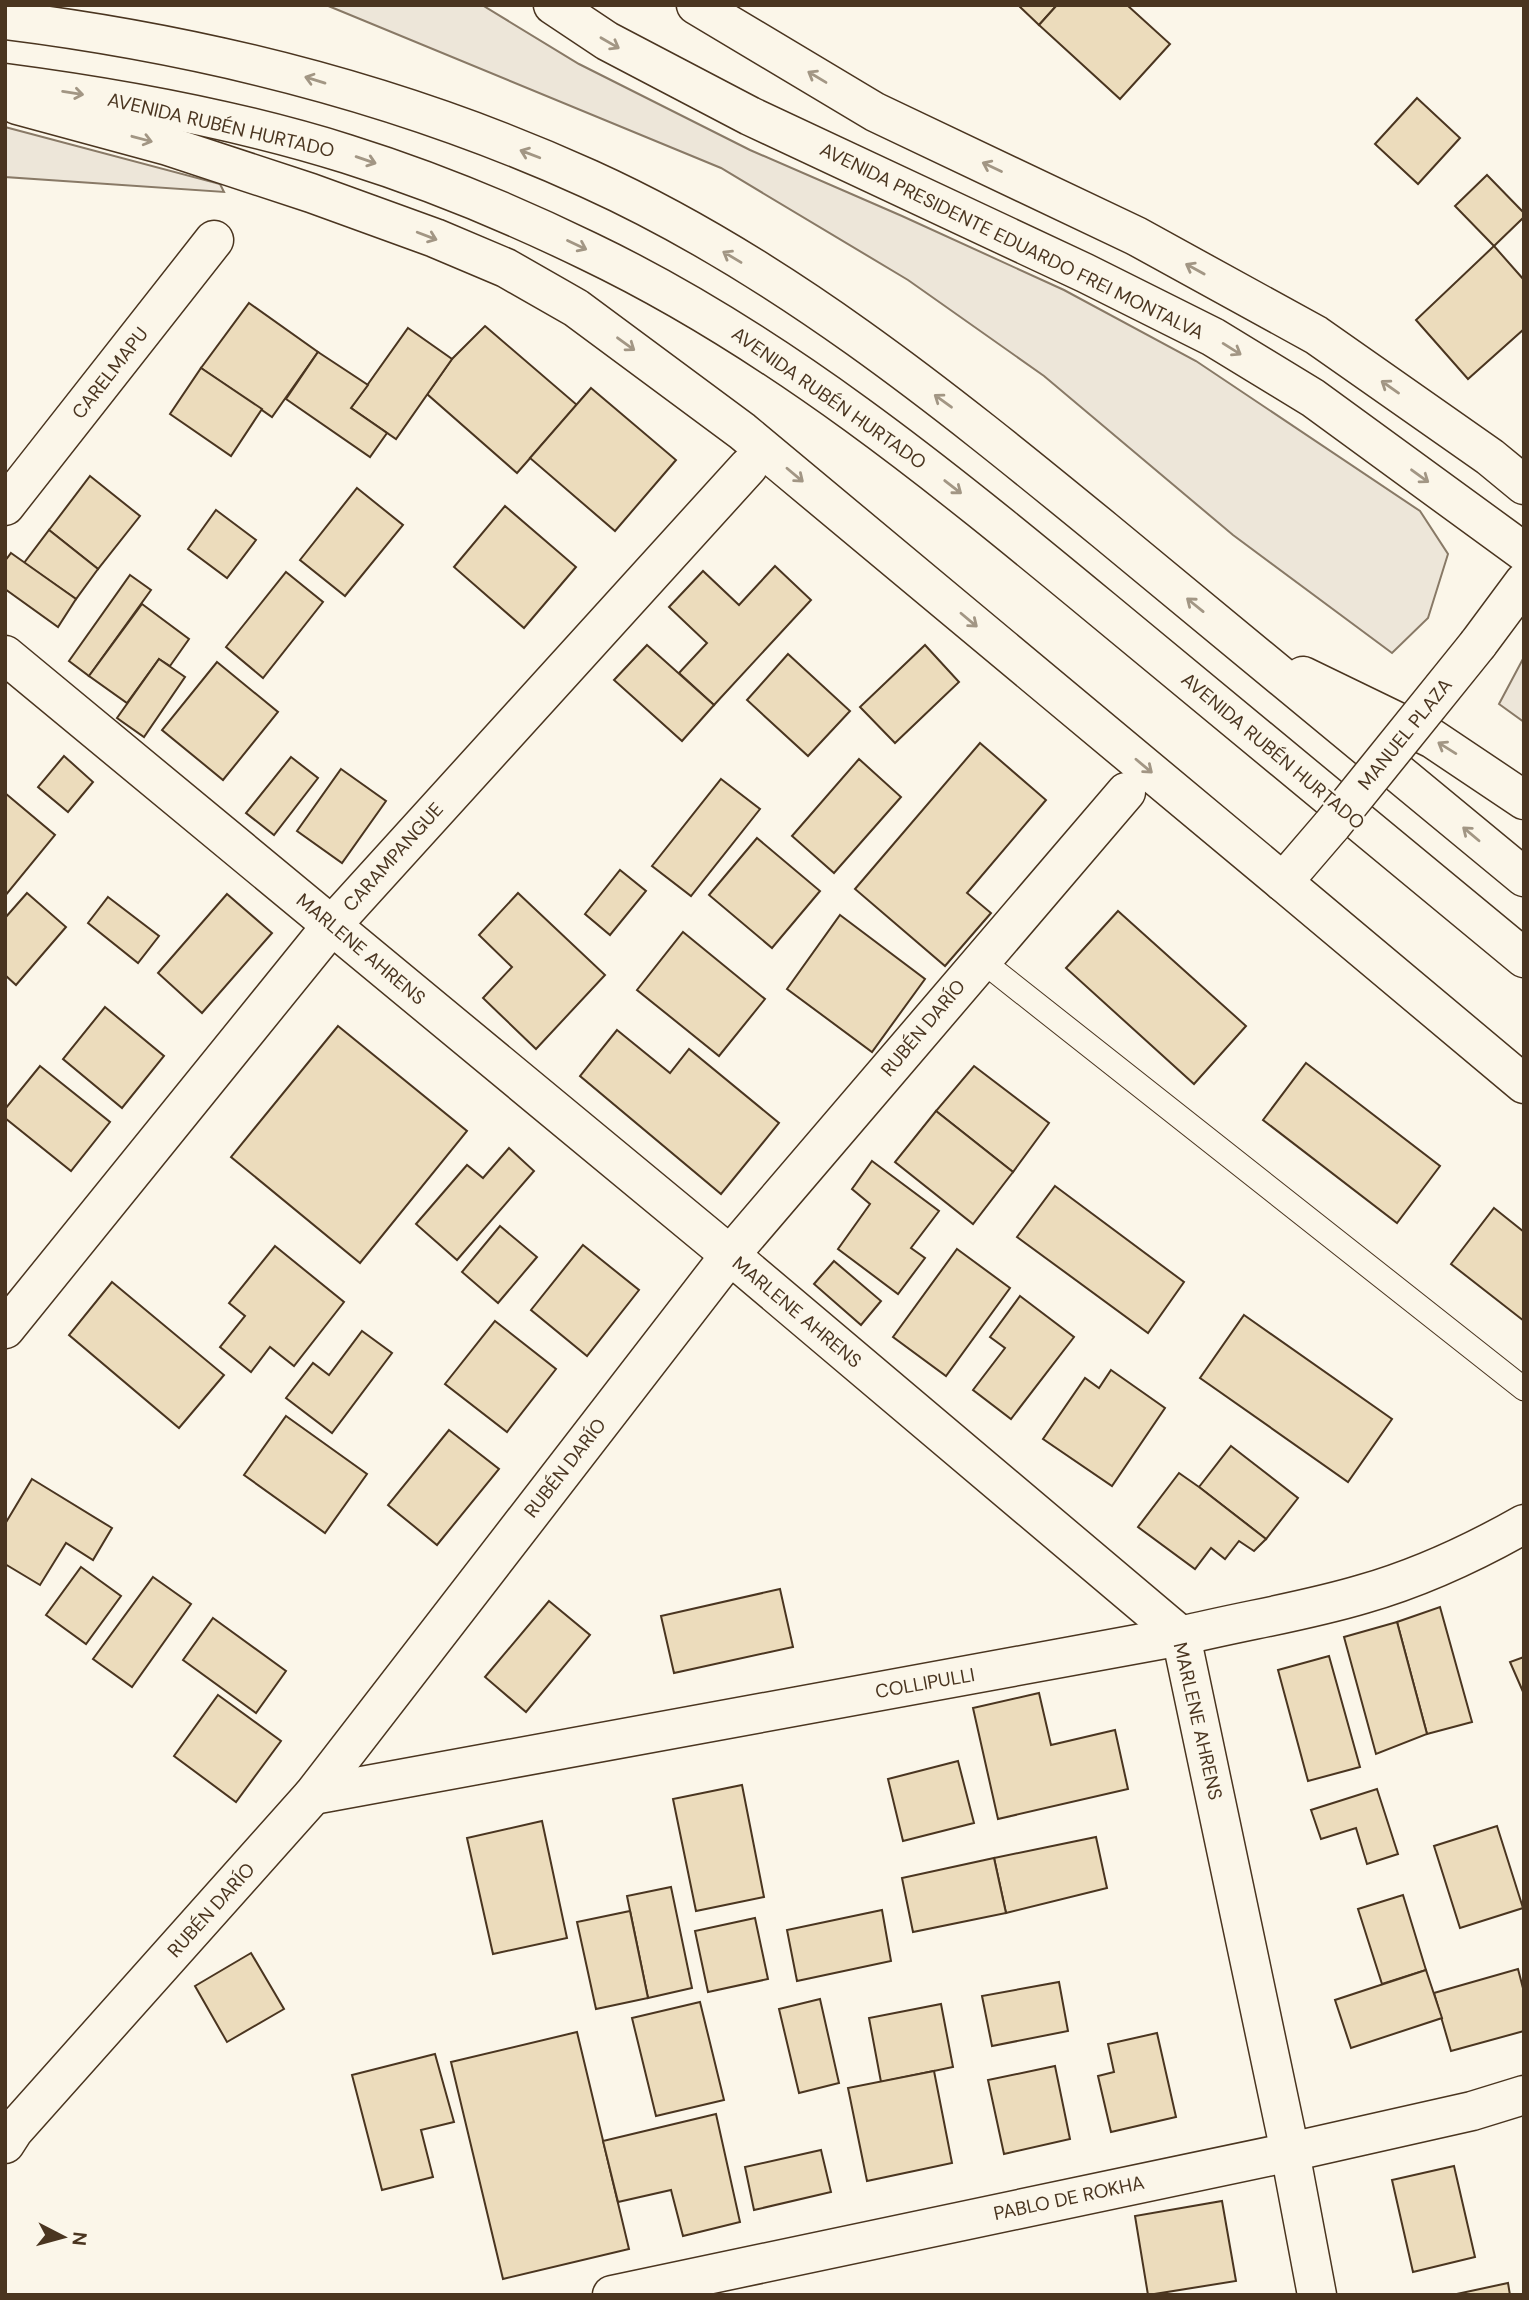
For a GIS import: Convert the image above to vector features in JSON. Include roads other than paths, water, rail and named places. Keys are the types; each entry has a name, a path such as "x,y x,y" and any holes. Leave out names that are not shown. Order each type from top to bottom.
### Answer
{"main road":[{"name":"AVENIDA PRESIDENTE EDUARDO FREI MONTALVA","path":"554,5 607,41 750,116 1085,273 1213,337 1313,398 1524,552"},
{"path":"696,5 875,112 1136,236 1316,335 1490,457 1524,485"},
{"path":"5,20 138,39 304,77 479,134 592,180 666,218 735,258 852,335 956,411 1524,877"},
{"name":"AVENIDA RUBÉN HURTADO","path":"5,83 161,108 289,137 347,154 454,192 526,222 591,252 702,313 750,341 925,464 1524,958"},
{"path":"5,102 168,146 311,193 506,268 576,308 742,431 1524,1084"},
{"name":"CARELMAPU","path":"5,506 214,240"},
{"name":"CARAMPANGUE","path":"5,1329 332,925 748,467"},
{"name":"MANUEL PLAZA","path":"1283,882 1478,644 1524,582"},
{"path":"1248,649 1433,739 1524,800"},
{"name":"MARLENE AHRENS","path":"5,655 730,1255 1181,1636 1290,2152 1317,2295"},
{"name":"RUBÉN DARÍO","path":"8,2135 313,1795 730,1255 1126,792"},
{"name":"COLLIPULLI","path":"313,1795 1181,1636 1303,1610 1364,1594 1422,1574 1490,1544 1524,1524"},
{"name":"PABLO DE ROKHA","path":"611,2295 1290,2152 1472,2111 1524,2095"}],"lane":[{"path":"981,960 1524,1389"}]}
